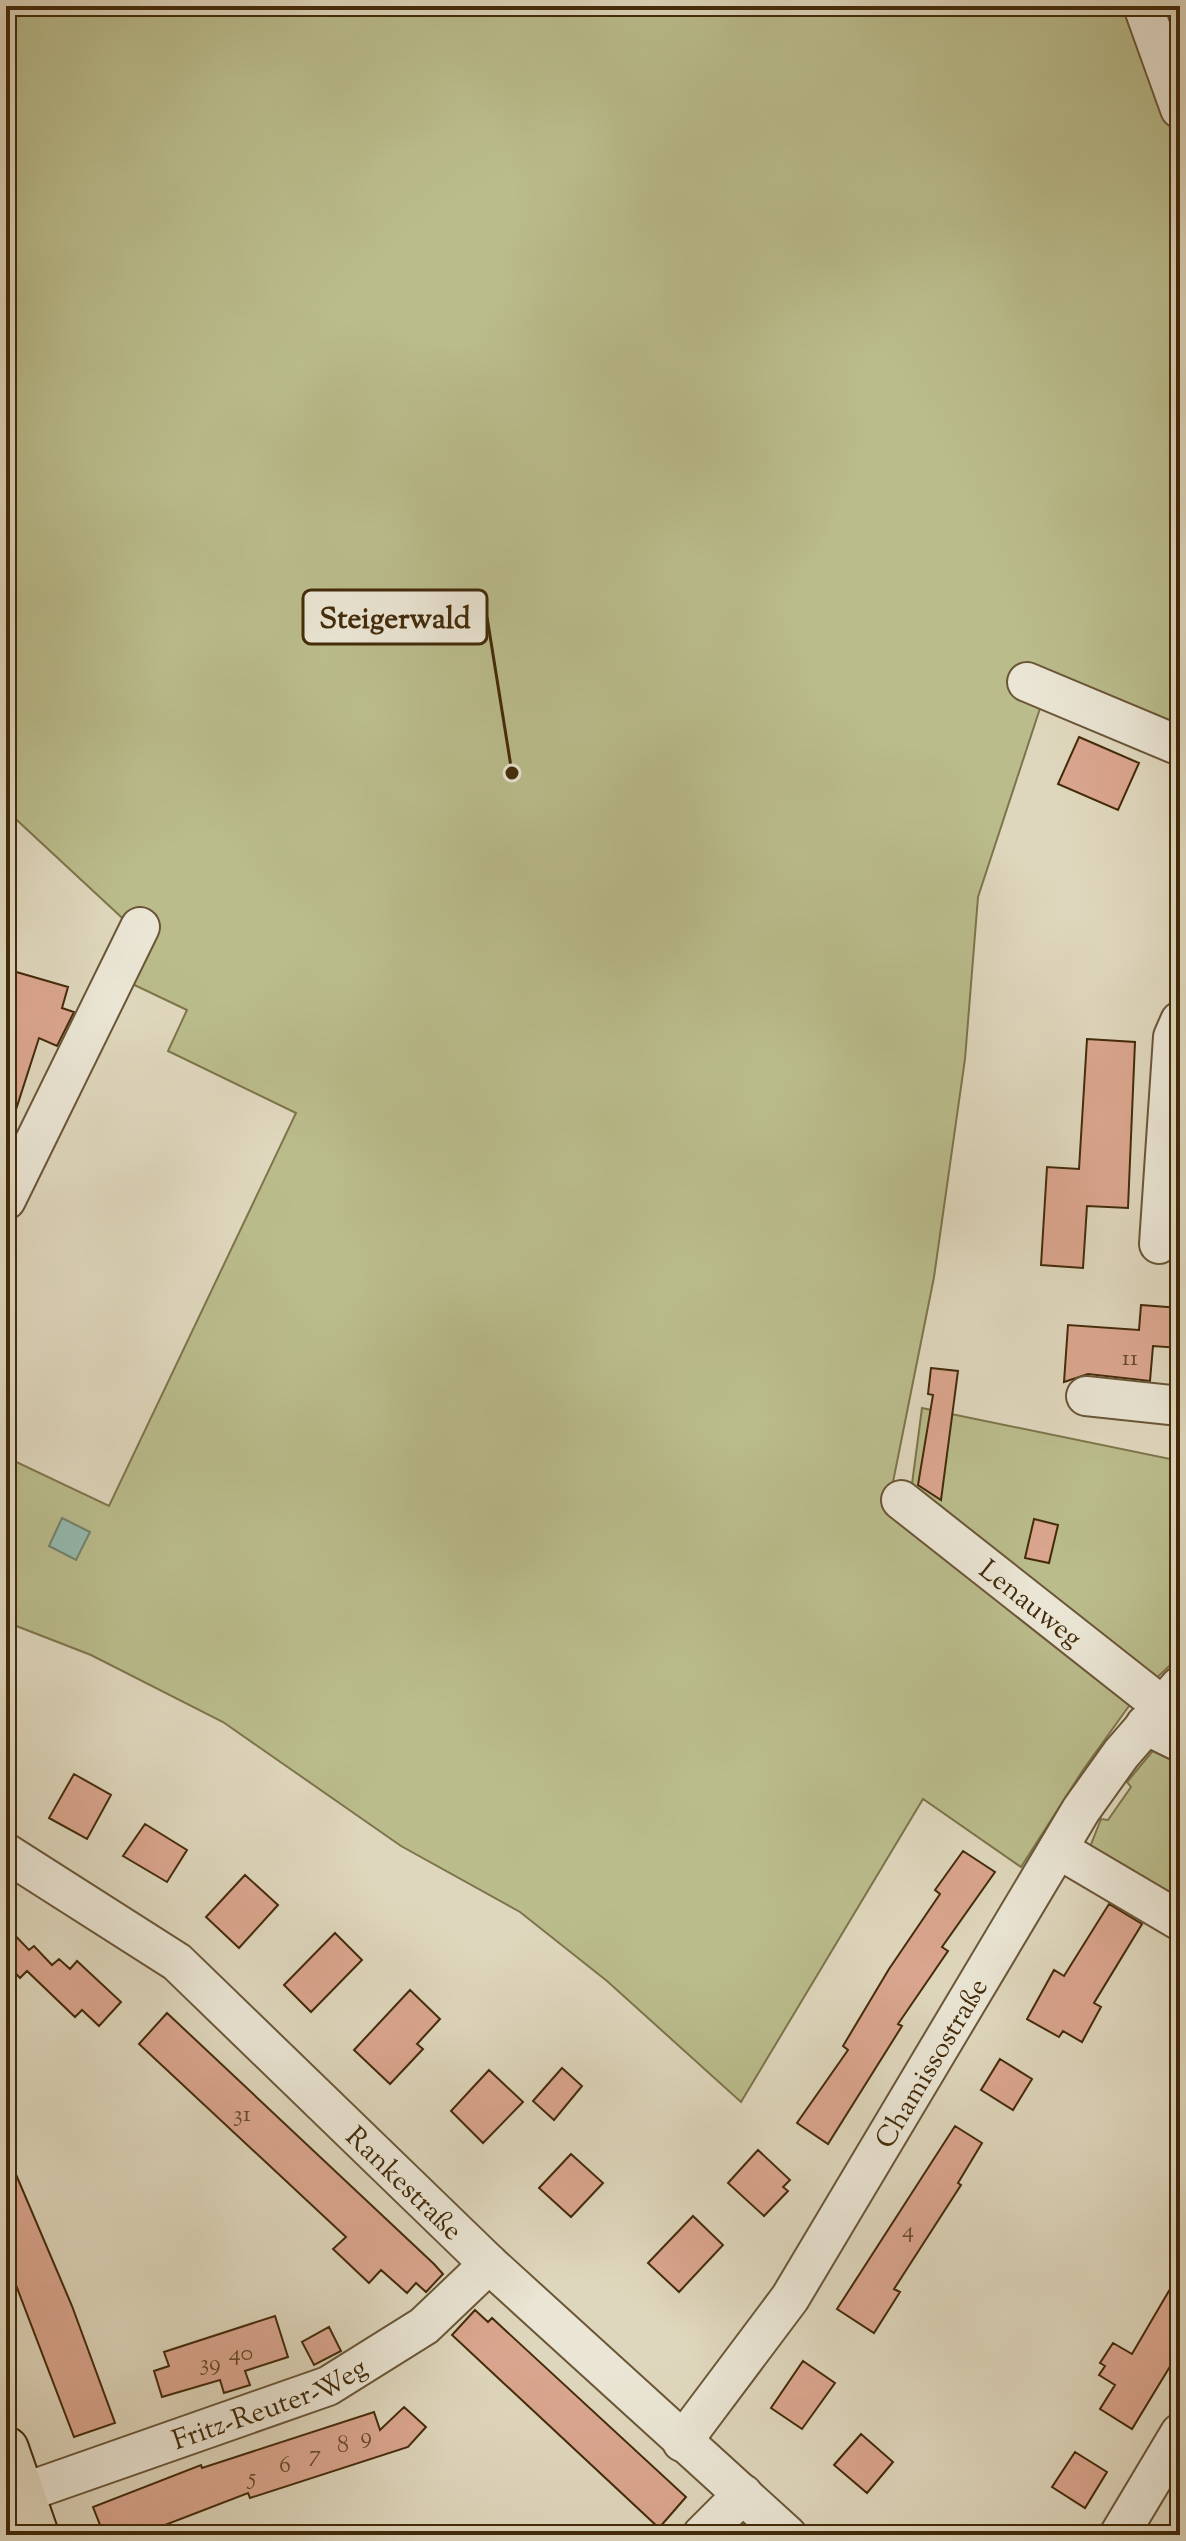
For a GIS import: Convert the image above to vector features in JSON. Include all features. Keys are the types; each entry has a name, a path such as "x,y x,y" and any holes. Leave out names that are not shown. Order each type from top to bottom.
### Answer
{"main road":[{"path":"6,2449 36,2535"}],"street":[{"path":"1143,6 1180,109"},
{"path":"1027,682 1180,746"},
{"path":"6,1200 140,927"},
{"path":"1159,1244 1173,1037 1180,1021"},
{"path":"1086,1396 1180,1406"},
{"name":"Lenauweg","path":"901,1500 1162,1705 1180,1742"},
{"name":"Chamissostraße","path":"682,2442 790,2298 1058,1849 1111,1766 1162,1705"},
{"path":"1058,1849 1180,1921"},
{"name":"Rankestraße","path":"6,1853 177,1962 489,2264 787,2535"},
{"name":"Fritz-Reuter-Weg","path":"23,2493 328,2386 424,2326 489,2264"},
{"path":"1119,2535 1180,2433"},
{"path":"702,2535 743,2494"}],"green space":[{"path":"6,6 1180,6 1180,737 1049,681 978,897 965,1059 934,1277 888,1507 1134,1699 1083,1770 1021,1867 923,1799 741,2102 607,1981 520,1912 401,1846 223,1722 91,1655 6,1622 6,1457 109,1506 296,1113 168,1051 187,1010 126,981 147,941 6,810"},
{"path":"922,1408 1180,1461 1180,1656 1150,1684 910,1499"},
{"path":"1156,1747 1180,1758 1180,1907 1090,1847 1101,1819 1108,1820 1131,1787 1127,1782"}],"water":[{"path":"62,1518 90,1532 76,1560 49,1546"}],"building":[{"path":"1079,737 1139,763 1118,810 1058,784"},
{"path":"6,969 68,987 62,1008 74,1012 57,1046 39,1038 11,1125 6,1124"},
{"path":"1087,1039 1135,1042 1128,1208 1087,1206 1083,1268 1041,1265 1047,1167 1079,1169"},
{"path":"1141,1305 1180,1308 1180,1348 1153,1346 1150,1381 1088,1374 1064,1382 1068,1325 1139,1330"},
{"path":"931,1368 958,1371 941,1500 918,1485 933,1395 928,1394"},
{"path":"1034,1519 1058,1525 1049,1563 1025,1558"},
{"path":"74,1774 111,1795 87,1839 49,1818"},
{"path":"145,1824 187,1850 167,1882 123,1856"},
{"path":"963,1851 995,1872 942,1947 948,1951 898,2024 902,2026 828,2144 797,2123 848,2050 843,2046 889,1969 940,1894 935,1890"},
{"path":"245,1875 278,1905 239,1948 206,1917"},
{"path":"1109,1904 1142,1924 1094,2003 1101,2007 1082,2042 1063,2031 1059,2037 1027,2019 1054,1970 1064,1976"},
{"path":"6,1926 29,1950 34,1946 52,1965 59,1959 70,1969 77,1961 121,2002 99,2026 82,2010 75,2017 27,1971 20,1978 6,1963"},
{"path":"335,1933 362,1960 311,2012 284,1985"},
{"path":"410,1990 440,2019 417,2044 423,2049 390,2084 354,2050"},
{"path":"167,2013 434,2264 443,2274 426,2292 416,2283 407,2293 381,2270 369,2283 333,2249 346,2237 139,2044"},
{"path":"1000,2059 1032,2079 1013,2110 981,2090"},
{"path":"562,2068 582,2086 554,2120 533,2101"},
{"path":"489,2070 523,2102 483,2143 451,2111"},
{"path":"955,2126 982,2143 958,2183 961,2185 894,2289 900,2292 874,2333 837,2309"},
{"path":"758,2150 790,2180 783,2187 788,2191 764,2216 728,2183"},
{"path":"6,2151 72,2306 115,2423 74,2437 6,2259"},
{"path":"571,2154 603,2183 571,2217 539,2188"},
{"path":"693,2216 723,2245 679,2292 648,2263"},
{"path":"1180,2272 1180,2350 1132,2429 1100,2409 1115,2385 1099,2375 1105,2366 1100,2363 1113,2343 1132,2354"},
{"path":"475,2310 488,2322 492,2318 686,2497 659,2528 452,2335"},
{"path":"275,2316 288,2357 245,2371 250,2385 224,2393 220,2380 162,2397 154,2371 169,2366 164,2352"},
{"path":"329,2327 341,2351 314,2365 302,2342"},
{"path":"803,2361 835,2383 802,2429 771,2408"},
{"path":"404,2407 426,2427 408,2447 250,2498 248,2493 139,2535 104,2535 93,2507 201,2465 202,2468 374,2412 380,2430"},
{"path":"861,2434 893,2462 867,2493 834,2465"},
{"path":"1075,2452 1107,2472 1085,2508 1052,2487"}],"place":[{"name":"Steigerwald","path":"512,773"}]}
